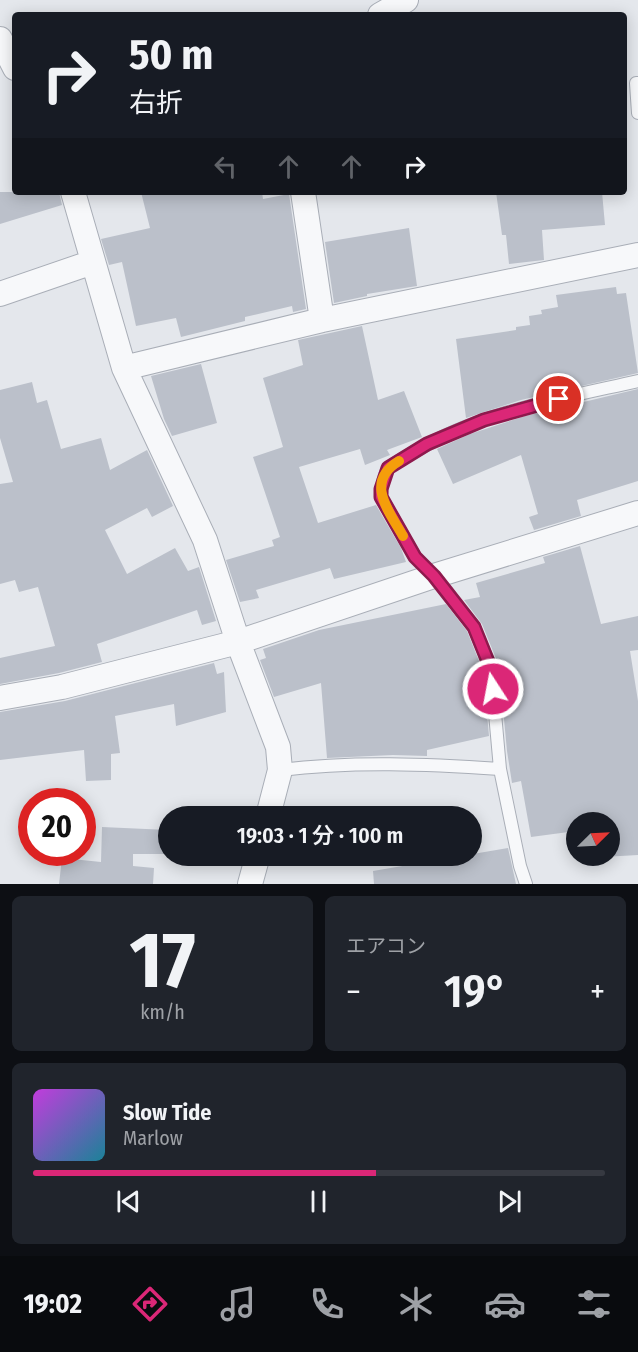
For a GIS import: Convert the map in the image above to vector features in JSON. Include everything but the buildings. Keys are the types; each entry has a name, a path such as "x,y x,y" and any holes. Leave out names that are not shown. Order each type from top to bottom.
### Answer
{"street":[{"path":"385,12 406,0"},
{"path":"0,39 12,62"},
{"path":"74,195 124,368 205,540 238,642 278,747 280,770 271,806"},
{"path":"303,195 322,320"},
{"path":"124,368 322,320 638,255"},
{"path":"0,294 93,262"},
{"path":"0,698 62,687 238,642 434,576 638,513"},
{"path":"250,884 255,866"}],"lane":[{"path":"638,83 636,83 638,113"},
{"path":"526,884 520,866 500,769 491,669 474,627 434,576 415,557 381,497 381,489 388,468 427,444 484,420 559,399 638,381"},
{"path":"280,770 314,766 409,764 500,769"}],"slow traffic":[{"path":"399,461 388,468 381,489 381,497 403,536"}],"route":[{"path":"493,689 491,669 474,627 434,576 415,557 381,497 381,489 388,468 427,444 484,420 559,399"}]}
